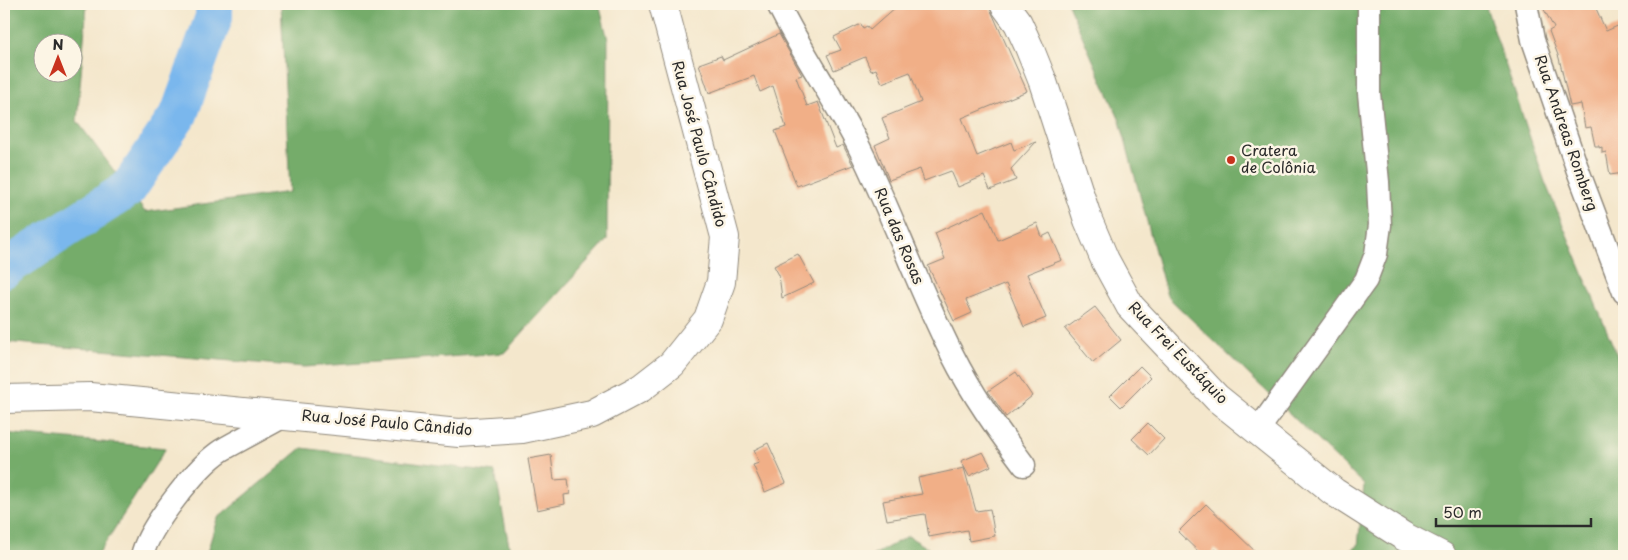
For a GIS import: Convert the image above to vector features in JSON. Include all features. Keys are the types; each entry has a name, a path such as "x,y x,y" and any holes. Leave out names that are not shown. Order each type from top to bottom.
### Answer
{"street":[{"name":"Rua José Paulo Cândido","path":"4,399 90,397 459,433 522,429 592,414 641,388 672,364 708,319 720,282 725,238 663,4"},
{"name":"Rua das Rosas","path":"778,4 802,50 822,80 859,148 952,354 985,412 1024,465"},
{"name":"Rua Frei Eustáquio","path":"1004,4 1018,23 1029,47 1043,82 1088,220 1105,260 1130,306 1217,398 1341,497 1403,536 1442,556"},
{"path":"1258,430 1366,280 1376,254 1380,216 1370,93 1369,4"},
{"name":"Rua Andreas Romberg","path":"1526,4 1533,40 1611,261 1624,292"},
{"path":"142,556 144,546 166,510 220,451 286,415"}],"green space":[{"path":"4,4 87,4 82,62 82,32 32,32 32,82 80,82 77,121 145,212 290,192 281,4 599,4 608,40 607,240 504,353 304,367 4,342"},
{"path":"1068,4 1485,4 1545,182 1624,372 1624,556 1342,556 1358,546 1364,485 1167,296 1120,121"},
{"path":"4,433 166,448 97,556 4,556"},
{"path":"302,448 495,472 511,556 206,556 217,519"},
{"path":"908,536 941,556 872,556"}],"building":[{"path":"906,4 988,4 1027,91 962,118 977,156 1011,142 1014,150 1036,142 1011,169 1016,180 990,190 984,176 958,187 951,171 924,181 920,169 889,180 875,145 890,138 882,118 921,102 910,72 882,83 876,69 871,71 865,57 834,70 827,55 841,50 834,37 861,24 863,28 867,26 870,30 897,6 900,9"},
{"path":"1541,4 1594,4 1606,31 1620,25 1624,36 1624,44 1619,47 1624,72 1624,173 1610,175 1606,152 1602,153 1602,147 1595,146 1591,127 1585,128 1581,104 1570,106 1559,58 1549,31 1554,28"},
{"path":"779,34 802,75 796,77 807,106 818,102 836,148 843,145 853,165 797,186 775,131 786,127 773,86 760,92 754,76 709,93 699,64 721,56 723,60"},
{"path":"985,210 998,240 1037,223 1042,237 1050,233 1062,260 1027,274 1046,318 1024,327 1006,284 966,300 972,313 954,321 928,266 945,259 935,233"},
{"path":"798,254 814,283 782,298 779,275 774,266"},
{"path":"1095,307 1121,340 1093,363 1065,329"},
{"path":"1140,366 1151,377 1121,407 1110,396"},
{"path":"1016,372 1032,396 1006,417 988,391"},
{"path":"1148,423 1164,439 1149,455 1132,439"},
{"path":"768,443 786,483 765,492 753,465 759,463 754,450"},
{"path":"983,452 991,466 969,476 961,461"},
{"path":"551,455 554,480 568,479 570,494 564,495 565,504 537,510 528,459"},
{"path":"964,468 976,511 990,509 995,536 969,541 967,530 929,537 925,514 887,520 883,501 922,494 918,478"},
{"path":"1206,504 1260,556 1222,556 1215,549 1209,556 1203,556 1178,532"}],"waterway":[{"path":"4,269 128,189 179,114 214,17 214,4"}],"place":[{"name":"Cratera de Colônia","path":"1231,160"}]}
